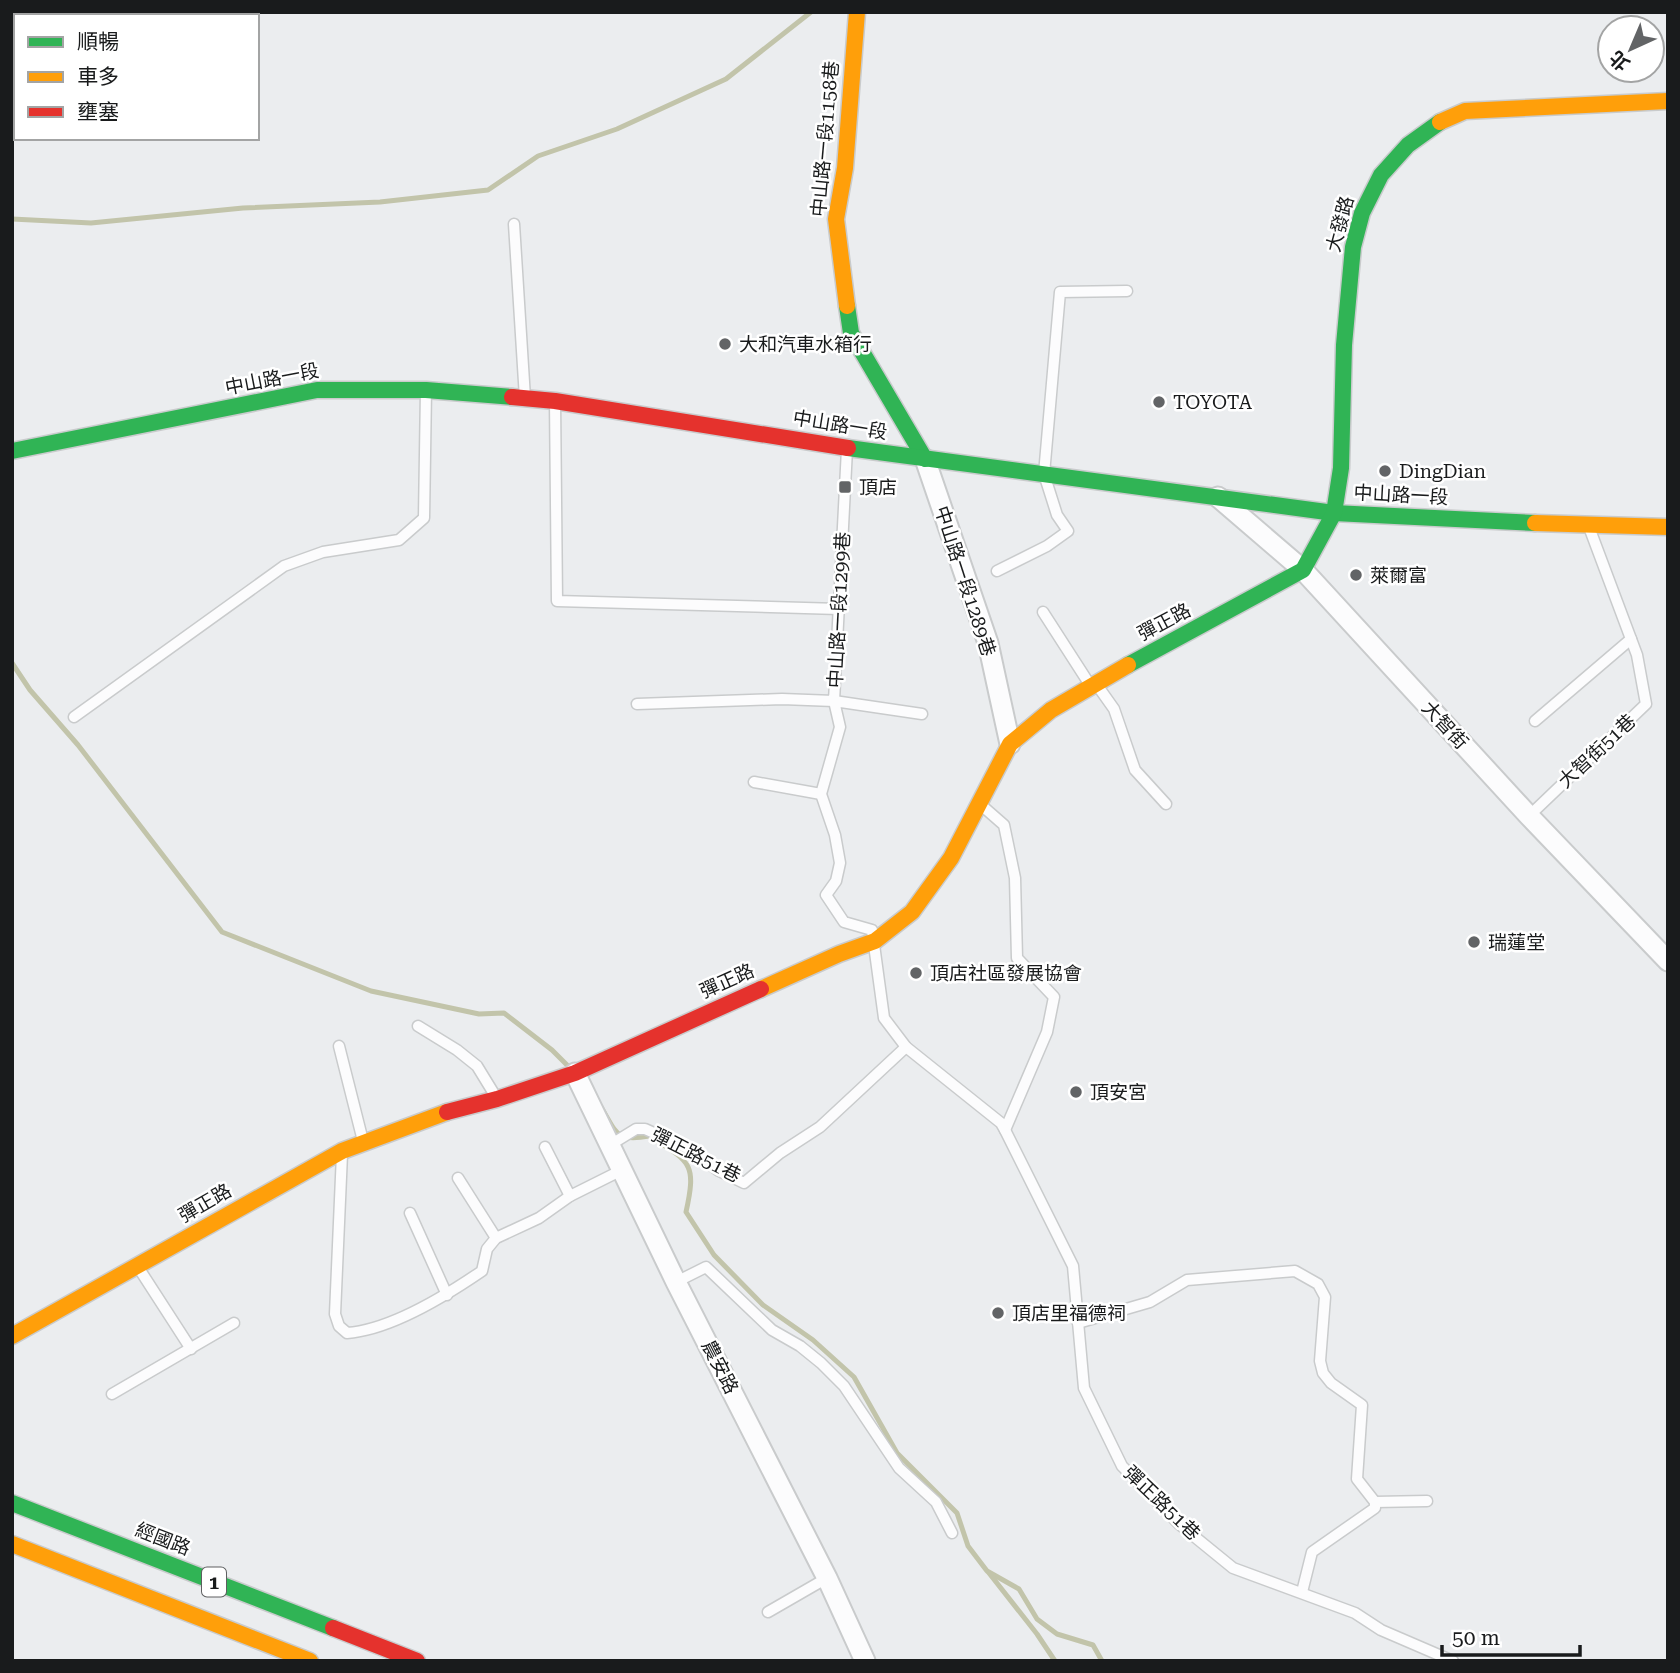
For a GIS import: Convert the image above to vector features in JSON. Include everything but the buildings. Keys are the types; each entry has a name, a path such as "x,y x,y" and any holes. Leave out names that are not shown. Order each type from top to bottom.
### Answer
{"street":[{"name":"中山路一段1158巷","path":"857,12 845,168 836,219 851,333 925,459"},
{"name":"大發路","path":"1334,513 1341,468 1344,345 1353,247 1362,213 1381,175 1408,145 1428,128 1465,111 1668,101"},
{"name":"中山路一段","path":"12,452 317,390 426,390 555,401 847,448 1334,513 1589,526 1668,527"},
{"name":"中山路一段1289巷","path":"925,459 988,643 1010,744"},
{"name":"大智街","path":"1217,496 1303,570 1529,816 1668,961"},
{"path":"1303,570 1334,513"},
{"name":"彈正路","path":"12,1336 342,1151 436,1115 497,1099 575,1073 875,940 912,912 951,858 1010,744 1051,710 1093,684 1303,570"},
{"name":"農安路","path":"575,1073 676,1282 827,1578 865,1661"},
{"name":"經國路","path":"12,1503 417,1661"},
{"name":"1","path":"12,1544 310,1661"}],"lane":[{"path":"514,224 525,398"},
{"path":"997,571 1047,546 1068,531 1057,515 1044,474 1060,292 1127,291"},
{"path":"74,717 284,566 323,552 399,540 424,518 426,390"},
{"path":"555,401 557,601 839,609"},
{"name":"中山路一段1299巷","path":"637,704 782,699 834,701 847,448"},
{"path":"1535,722 1631,639 1589,526"},
{"path":"1043,612 1093,684 1114,709 1135,771 1166,804"},
{"name":"大智街51巷","path":"1529,816 1646,704 1637,655 1631,639"},
{"path":"875,940 872,930 844,922 826,895 836,881 840,863 835,835 821,794 840,727 834,701 922,714"},
{"path":"754,782 821,794"},
{"path":"979,804 1004,825 1015,878 1017,958 1054,997 1047,1032 1005,1130"},
{"name":"彈正路51巷","path":"875,940 884,1018 906,1047 1001,1123 1073,1266 1084,1388 1122,1466 1179,1524 1233,1568 1355,1613 1381,1630 1453,1661"},
{"path":"418,1026 477,1066 497,1099"},
{"path":"339,1046 363,1142"},
{"name":"彈正路51巷","path":"610,1145 636,1129 645,1129 687,1148 719,1171 744,1183 780,1153 820,1127 906,1047"},
{"path":"545,1146 570,1196"},
{"path":"342,1151 335,1314 339,1326 347,1333 366,1332 447,1295 482,1270 487,1249 496,1238 539,1218 570,1196 622,1170"},
{"path":"458,1178 496,1238"},
{"path":"410,1213 447,1295"},
{"path":"137,1265 191,1349"},
{"path":"676,1282 706,1267 772,1330 800,1346 821,1363 844,1386 899,1468 936,1502 952,1533"},
{"path":"1078,1323 1150,1302 1186,1280 1295,1271 1318,1284 1325,1297 1320,1361 1323,1373 1331,1383 1362,1405 1357,1479 1375,1502 1375,1508 1312,1552 1303,1592"},
{"path":"112,1394 234,1323"},
{"path":"1375,1502 1427,1501"},
{"path":"768,1612 827,1578"}],"waterway":[{"path":"12,219 91,223 243,208 380,202 488,190 538,156 617,129 726,79 811,12"},
{"path":"12,663 30,690 78,745 222,932 371,991 479,1014 504,1013 552,1050 569,1067"},
{"path":"601,1107 618,1134 629,1138 649,1136 682,1158 690,1173 691,1183 686,1212 714,1255 763,1305 813,1340 854,1377 897,1453 957,1513 968,1546 987,1571 1019,1589 1037,1619 1057,1634 1093,1645 1102,1661"},
{"path":"989,1573 1055,1661"}],"traffic: fast":[{"path":"1128,665 1303,570 1334,513 1341,468 1344,345 1353,247 1362,213 1381,175 1408,145 1440,122"},
{"path":"847,306 851,333 925,459"},
{"path":"12,451 317,390 426,390 512,397"},
{"path":"848,448 1334,513 1535,523"},
{"path":"12,1503 333,1628"}],"traffic: slow":[{"path":"847,306 836,219 845,168 857,12"},
{"path":"1440,122 1465,111 1668,101"},
{"path":"1535,523 1668,527"},
{"path":"761,989 875,941 912,912 951,858 1010,744 1051,710 1128,665"},
{"path":"12,1336 342,1151 447,1112"},
{"path":"12,1544 310,1661"}],"traffic: jam":[{"path":"512,397 555,401 848,448"},
{"path":"447,1112 497,1099 575,1073 761,989"},
{"path":"333,1628 417,1661"}],"place":[{"name":"大和汽車水箱行","path":"725,344"},
{"name":"TOYOTA","path":"1159,402"},
{"name":"DingDian","path":"1385,471"},
{"name":"頂店","path":"845,487"},
{"name":"萊爾富","path":"1356,575"},
{"name":"瑞蓮堂","path":"1474,942"},
{"name":"頂店社區發展協會","path":"916,973"},
{"name":"頂安宮","path":"1076,1092"},
{"name":"頂店里福德祠","path":"998,1313"}]}
